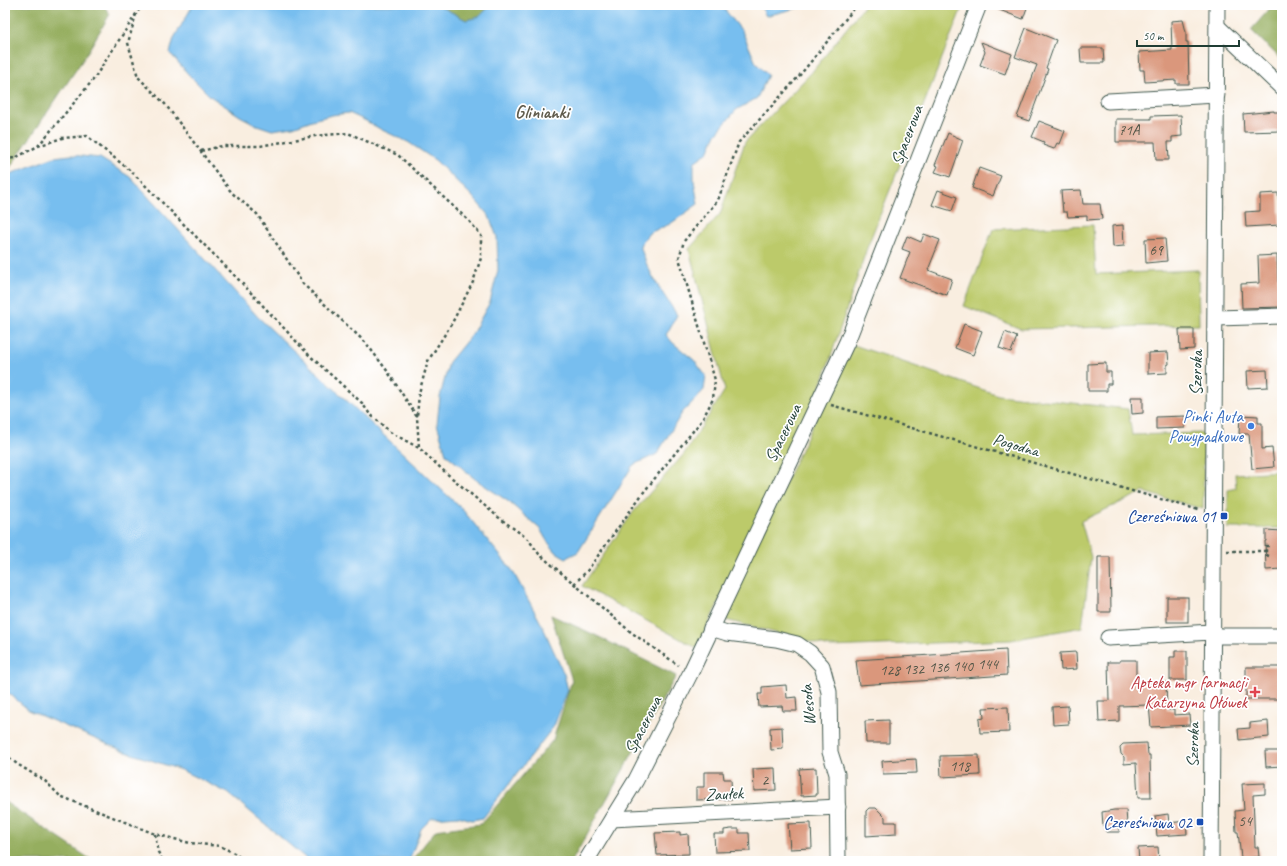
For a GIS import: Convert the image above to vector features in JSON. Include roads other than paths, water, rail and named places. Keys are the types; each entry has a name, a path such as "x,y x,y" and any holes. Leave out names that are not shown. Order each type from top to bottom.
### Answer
{"street":[{"name":"Spacerowa","path":"586,861 636,780 690,674 847,342 979,5"},
{"name":"Szeroka","path":"1211,861 1217,5"},
{"path":"1218,27 1282,88"},
{"path":"1108,101 1217,95"},
{"path":"1216,318 1282,316"},
{"name":"Wesoła","path":"711,628 727,633 776,639 797,644 810,653 822,666 828,692 830,752 837,774 838,861"},
{"path":"1108,638 1212,634 1282,636"},
{"name":"Zaułek","path":"612,819 838,807"}],"water":[{"path":"193,5 438,5 466,20 479,17 491,5 721,5 742,31 756,63 768,75 757,98 736,110 716,134 708,152 694,162 694,181 698,204 670,224 649,233 640,245 651,273 660,290 677,315 666,335 673,343 694,360 706,376 704,390 682,413 657,454 633,465 578,552 566,558 556,552 540,529 509,502 475,479 446,454 437,424 440,397 449,362 472,334 490,302 498,270 497,237 489,216 472,196 435,160 408,142 349,113 332,115 293,127 272,130 257,125 240,116 210,96 170,53 174,38"},
{"path":"760,5 808,5 766,16"},
{"path":"71,155 100,158 130,177 258,317 462,509 512,570 542,625 564,674 568,690 554,726 483,818 472,820 458,816 432,818 421,829 409,861 309,861 228,793 181,770 126,752 30,711 5,690 5,176 54,157"}],"place":[{"name":"Pinki Auta Powypadkowe","path":"1251,426"},
{"name":"Czereśniowa 01","path":"1224,516"},
{"name":"Apteka mgr farmacji Katarzyna Ołówek","path":"1255,692"},
{"name":"Czereśniowa 02","path":"1200,822"}],"district":[{"name":"Glinianki","path":"542,112"}]}
